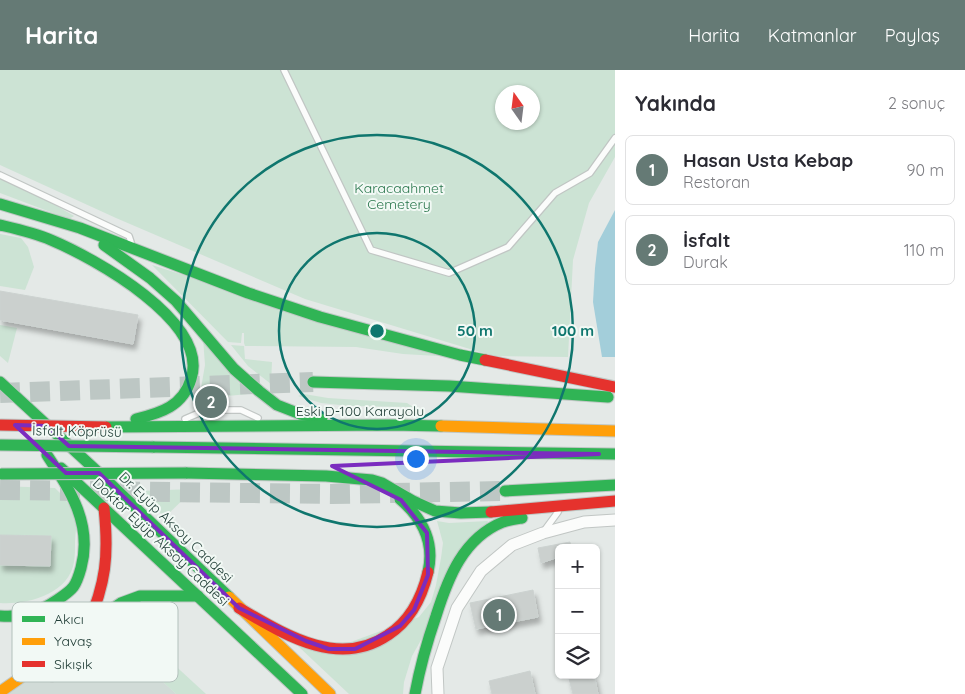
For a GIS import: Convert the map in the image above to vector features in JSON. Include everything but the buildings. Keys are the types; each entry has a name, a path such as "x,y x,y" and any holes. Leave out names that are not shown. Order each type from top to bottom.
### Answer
{"main road":[{"path":"0,204 80,228 248,294 320,317 460,354 615,387"},
{"path":"0,226 30,232 57,242 95,262 134,288 172,319 187,339 192,358 193,373 188,390 181,400 164,412 106,427"},
{"path":"80,228 150,278 176,301 234,369 277,405 300,414 391,425"},
{"name":"Dr. Eyüp Aksoy Caddesi","path":"0,382 330,694"},
{"path":"313,382 449,386 615,397"},
{"name":"Doktor Eyüp Aksoy Caddesi","path":"0,412 302,694"},
{"name":"İsfalt Köprüsü","path":"0,425 106,427"},
{"name":"Eski D-100 Karayolu","path":"106,427 391,425 615,431"},
{"name":"İsfalt Köprüsü","path":"0,445 599,454"},
{"path":"413,463 615,454"},
{"path":"47,455 73,496 85,530 85,560 75,586 54,602"},
{"path":"186,473 344,466"},
{"path":"0,474 186,473 326,476 382,482 413,501 435,511 461,513 508,511 615,501"},
{"path":"239,608 281,631 329,648 355,649 377,642 400,626 414,610 428,576 431,555 427,533 416,514 401,500 383,489 360,479"},
{"path":"505,491 615,485"},
{"path":"415,694 422,657 442,596 453,569 463,554 480,536 503,522 591,502"},
{"path":"98,602 106,577 108,538 104,508"},
{"path":"124,602 140,596 198,596"},
{"path":"284,677 293,694"},
{"path":"0,692 15,682"}],"street":[{"path":"438,694 437,668 458,608 481,572 512,545 543,532 584,522 615,520"}],"lane":[{"path":"284,70 371,250 449,273 508,247 555,193 590,173 615,138"},
{"path":"0,175 129,236 133,249"},
{"path":"171,427 206,410 240,410 284,426"},
{"path":"543,532 560,510"}],"highlighted area":[{"path":"15,425 47,426 69,446 599,454 332,466 401,500 427,533 428,575 414,610 400,626 355,649 329,649 306,641 239,608 99,473 66,473"}],"shaded area":[{"path":"24,682 163,682 176,694 6,694"}],"green space":[{"name":"Karacaahmet Cemetery","path":"0,70 615,70 615,157 589,203 573,260 568,357 493,356 305,299 116,218 0,165"},
{"path":"0,173 74,216 69,219 0,193"},
{"path":"0,234 21,238 28,247 34,267 25,290 0,286"},
{"path":"152,265 438,356 403,354 356,347 245,346 244,333 242,333 241,343 228,342"},
{"path":"0,325 17,328 8,363 0,356"},
{"path":"203,338 248,394 207,398 200,394 205,365"},
{"path":"231,345 244,346 245,359 272,362 271,384 248,366"},
{"path":"304,394 328,398 407,403 413,407 349,406 321,403 298,396"},
{"path":"0,486 55,488 67,502 76,520 75,557 70,573 56,590 45,595 22,602 0,603"},
{"path":"194,489 165,517 137,491"},
{"path":"437,521 449,523 488,521 412,656 404,682 403,694 349,694 298,646 326,651 419,617 431,602 436,585 443,543"},
{"path":"178,668 206,694 176,694 163,682 178,682"}],"water":[{"path":"615,210 615,357 602,357 593,302 595,268 598,242"}],"tunnel":[{"path":"0,393 313,382"},
{"path":"0,490 331,494 505,491"}],"traffic: fast":[{"path":"0,204 80,228 248,293 320,317 485,360"},
{"path":"0,225 45,238 94,261 144,295 166,315 183,336 192,357 191,379 183,396 162,411 136,419"},
{"path":"104,245 150,278 176,301 234,369 259,391 277,405 300,414 322,418"},
{"path":"0,382 229,597"},
{"path":"313,382 449,386 608,397"},
{"path":"106,427 441,426"},
{"path":"0,445 153,447"},
{"path":"153,447 615,454"},
{"path":"47,455 64,481 77,508 82,522 84,537 84,552 76,583 71,590 53,602"},
{"path":"61,468 302,694"},
{"path":"186,473 326,476 372,480 382,483 435,511 461,513 491,512"},
{"path":"1,474 186,473"},
{"path":"505,491 615,485"},
{"path":"400,499 415,514 425,531 430,551 428,572"},
{"path":"415,694 421,664 433,626 446,588 459,561 477,538 489,529 503,522 522,518"},
{"path":"124,602 140,596 198,596"},
{"path":"0,616 12,616"}],"traffic: slow":[{"path":"441,426 615,431"},
{"path":"229,597 330,694"},
{"path":"0,692 14,682"}],"traffic: jam":[{"path":"485,360 615,387"},
{"path":"0,425 106,427"},
{"path":"491,512 615,501"},
{"path":"96,602 105,569 104,508"},
{"path":"239,608 293,637 312,644 350,649 369,645 388,635 403,623 419,599 428,572"}],"place":[{"name":"İsfalt","path":"211,402"},
{"name":"Hasan Usta Kebap","path":"499,615"}]}
